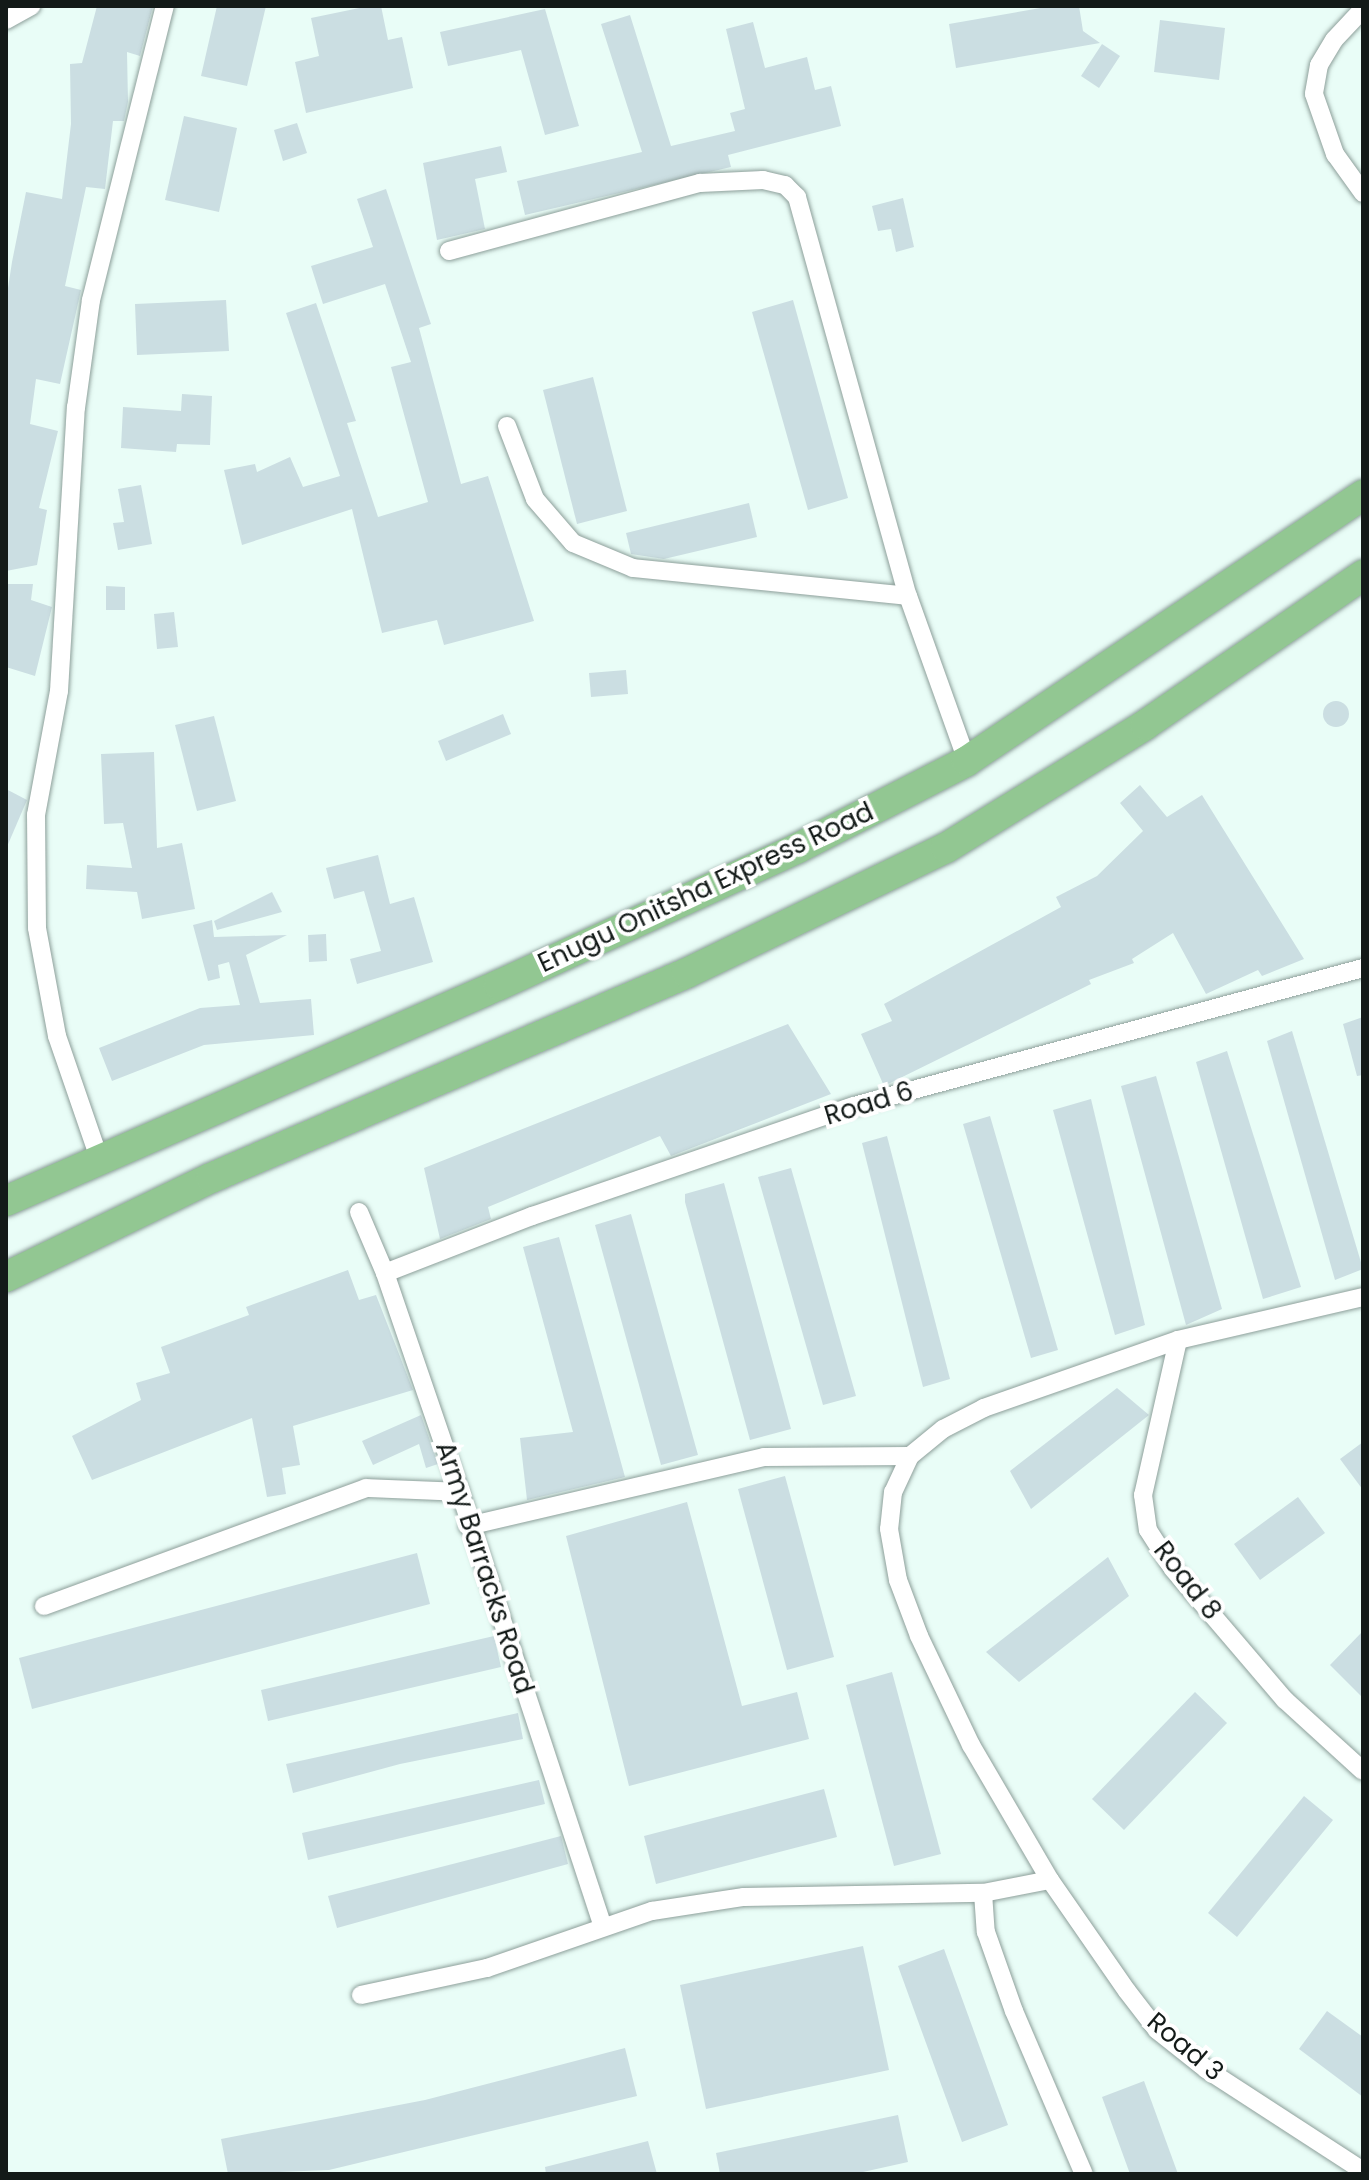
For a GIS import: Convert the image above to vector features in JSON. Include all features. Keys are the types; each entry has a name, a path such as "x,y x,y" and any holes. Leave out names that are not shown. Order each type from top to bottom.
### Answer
{"highway":[{"name":"Enugu Onitsha Express Road","path":"6,1201 528,972 798,848 967,761 1363,495"},
{"path":"6,1277 211,1178 687,973 946,848 1132,733 1363,575"}],"street":[{"path":"6,20 31,6"},
{"path":"99,1158 57,1036 42,958 37,928 36,815 59,691 76,408 91,300 165,6"},
{"path":"1363,9 1334,40 1319,65 1314,94 1335,154 1363,193"},
{"path":"449,251 700,183 763,180 785,185 797,197 908,596 967,761"},
{"path":"507,426 535,499 573,543 586,549 633,568 908,596"},
{"name":"Road 6","path":"385,1273 532,1216 854,1106 1363,968"},
{"name":"Army Barracks Road","path":"359,1212 385,1273 460,1492 468,1526 603,1926"},
{"path":"361,1995 487,1968 572,1942 603,1926 652,1911 744,1897 983,1893 1050,1880 943,1691 898,1580 889,1529 893,1492 910,1456 943,1429 984,1408 1178,1340 1363,1297"},
{"name":"Road 8","path":"1178,1340 1143,1495 1148,1530 1173,1569 1285,1700 1363,1771"},
{"path":"468,1526 764,1457 910,1456"},
{"path":"44,1606 366,1488 460,1492"},
{"name":"Road 3","path":"1050,1880 1157,2030 1206,2069 1363,2171"},
{"path":"983,1893 986,1932 1005,1985 1084,2174"}],"building":[{"path":"97,6 153,6 140,56 127,52 128,102 124,121 113,121 105,189 86,187 65,286 81,290 60,384 36,379 30,424 58,431 39,508 47,510 37,565 6,571 6,301 12,262 26,192 62,199 71,124 70,64 82,63"},
{"path":"217,6 266,6 247,86 201,76"},
{"path":"381,6 388,40 402,37 413,88 306,113 295,62 319,56 311,18"},
{"path":"1052,6 1079,6 1083,31 1100,43 956,68 949,24"},
{"path":"545,9 579,126 545,135 521,50 448,66 440,32"},
{"path":"630,15 671,146 735,131 730,113 745,109 726,29 753,22 765,68 807,57 815,90 831,86 841,126 728,155 731,167 525,215 517,181 642,152 601,24"},
{"path":"1160,20 1225,28 1219,80 1154,72"},
{"path":"1102,44 1120,56 1099,88 1081,76"},
{"path":"184,116 237,128 219,212 165,200"},
{"path":"297,123 307,153 283,161 274,130"},
{"path":"501,146 507,172 475,179 485,229 437,240 423,163"},
{"path":"386,189 431,324 419,328 461,484 488,476 534,621 444,645 437,620 382,633 352,509 242,545 224,470 255,464 257,472 290,457 303,487 340,476 286,313 316,303 356,421 347,423 378,517 428,502 391,367 411,362 385,284 323,304 311,266 373,247 357,199"},
{"path":"903,198 914,247 896,252 891,229 878,231 872,206"},
{"path":"226,300 229,351 137,355 135,304"},
{"path":"793,300 848,498 808,510 752,312"},
{"path":"593,377 627,511 577,524 543,390"},
{"path":"182,394 212,396 210,445 177,444 176,452 121,448 123,407 181,411"},
{"path":"141,485 152,544 118,550 113,523 124,522 118,489"},
{"path":"749,503 757,537 664,559 631,554 626,533"},
{"path":"6,584 33,584 31,600 52,607 35,676 6,667"},
{"path":"106,586 125,587 125,610 106,610"},
{"path":"174,612 178,647 157,649 154,614"},
{"path":"626,670 628,694 591,697 589,673"},
{"path":"1336,701 1345,705 1349,714 1345,723 1336,727 1327,723 1323,714 1327,705"},
{"path":"503,714 511,734 446,761 438,741"},
{"path":"214,716 236,801 197,811 175,725"},
{"path":"154,752 157,848 182,843 195,909 142,919 137,892 86,889 87,865 132,868 123,823 104,824 101,754"},
{"path":"1140,785 1167,817 1202,795 1304,959 1262,976 1258,970 1206,994 1173,933 1132,959 1134,963 1089,980 1091,984 884,1086 861,1034 892,1021 884,1004 1061,907 1056,897 1097,876 1143,831 1120,803"},
{"path":"6,789 27,800 6,849"},
{"path":"378,855 390,904 414,897 433,962 357,984 350,959 381,951 364,891 334,899 326,868"},
{"path":"272,892 282,912 217,930 214,921"},
{"path":"212,920 214,937 287,935 246,955 260,1003 311,999 314,1035 204,1045 112,1081 99,1048 200,1008 240,1005 229,962 218,965 220,978 208,981 193,925"},
{"path":"326,934 327,961 309,962 308,935"},
{"path":"1363,1017 1363,1075 1357,1076 1343,1024"},
{"path":"788,1024 831,1094 671,1156 660,1136 488,1207 491,1219 440,1239 424,1168"},
{"path":"1292,1031 1363,1269 1335,1280 1267,1041"},
{"path":"1227,1051 1301,1287 1263,1299 1196,1062"},
{"path":"1156,1076 1222,1309 1186,1325 1121,1086"},
{"path":"1091,1099 1145,1325 1115,1335 1053,1110"},
{"path":"990,1116 1058,1350 1031,1358 963,1124"},
{"path":"887,1136 950,1379 923,1387 862,1143"},
{"path":"791,1168 856,1396 823,1405 758,1177"},
{"path":"724,1183 791,1429 750,1440 685,1202 685,1194"},
{"path":"631,1214 698,1455 661,1465 595,1225"},
{"path":"559,1237 625,1477 527,1500 520,1438 573,1432 523,1247"},
{"path":"348,1270 359,1300 376,1295 413,1390 293,1426 300,1465 282,1468 286,1494 267,1497 252,1418 92,1480 72,1436 141,1400 136,1383 170,1373 161,1347 249,1315 246,1307"},
{"path":"1117,1388 1149,1415 1031,1509 1010,1471"},
{"path":"421,1415 438,1464 426,1468 419,1444 373,1465 362,1441"},
{"path":"1363,1442 1363,1490 1340,1459"},
{"path":"785,1476 834,1657 787,1670 738,1489"},
{"path":"1298,1497 1325,1533 1260,1580 1234,1544"},
{"path":"687,1502 742,1706 797,1692 809,1739 629,1786 566,1536"},
{"path":"417,1553 430,1604 32,1709 19,1658"},
{"path":"1108,1557 1129,1596 1019,1682 986,1652"},
{"path":"1363,1631 1363,1698 1330,1665"},
{"path":"494,1636 501,1667 268,1721 261,1690"},
{"path":"892,1672 941,1854 894,1866 846,1685"},
{"path":"1195,1692 1227,1723 1124,1830 1092,1799"},
{"path":"518,1713 523,1739 400,1764 293,1793 286,1764"},
{"path":"539,1780 545,1804 308,1860 302,1833"},
{"path":"824,1789 837,1837 656,1884 644,1836"},
{"path":"1304,1796 1333,1820 1237,1937 1208,1913"},
{"path":"561,1836 568,1864 337,1928 328,1896"},
{"path":"863,1946 889,2070 706,2109 680,1985"},
{"path":"944,1949 1008,2125 962,2142 898,1966"},
{"path":"1327,2011 1363,2037 1363,2097 1299,2049"},
{"path":"625,2048 637,2096 329,2170 228,2174 221,2139 425,2100"},
{"path":"1144,2081 1178,2174 1130,2174 1102,2097"},
{"path":"898,2115 908,2162 854,2174 720,2174 716,2153"},
{"path":"648,2141 657,2174 546,2174 545,2167"}]}
